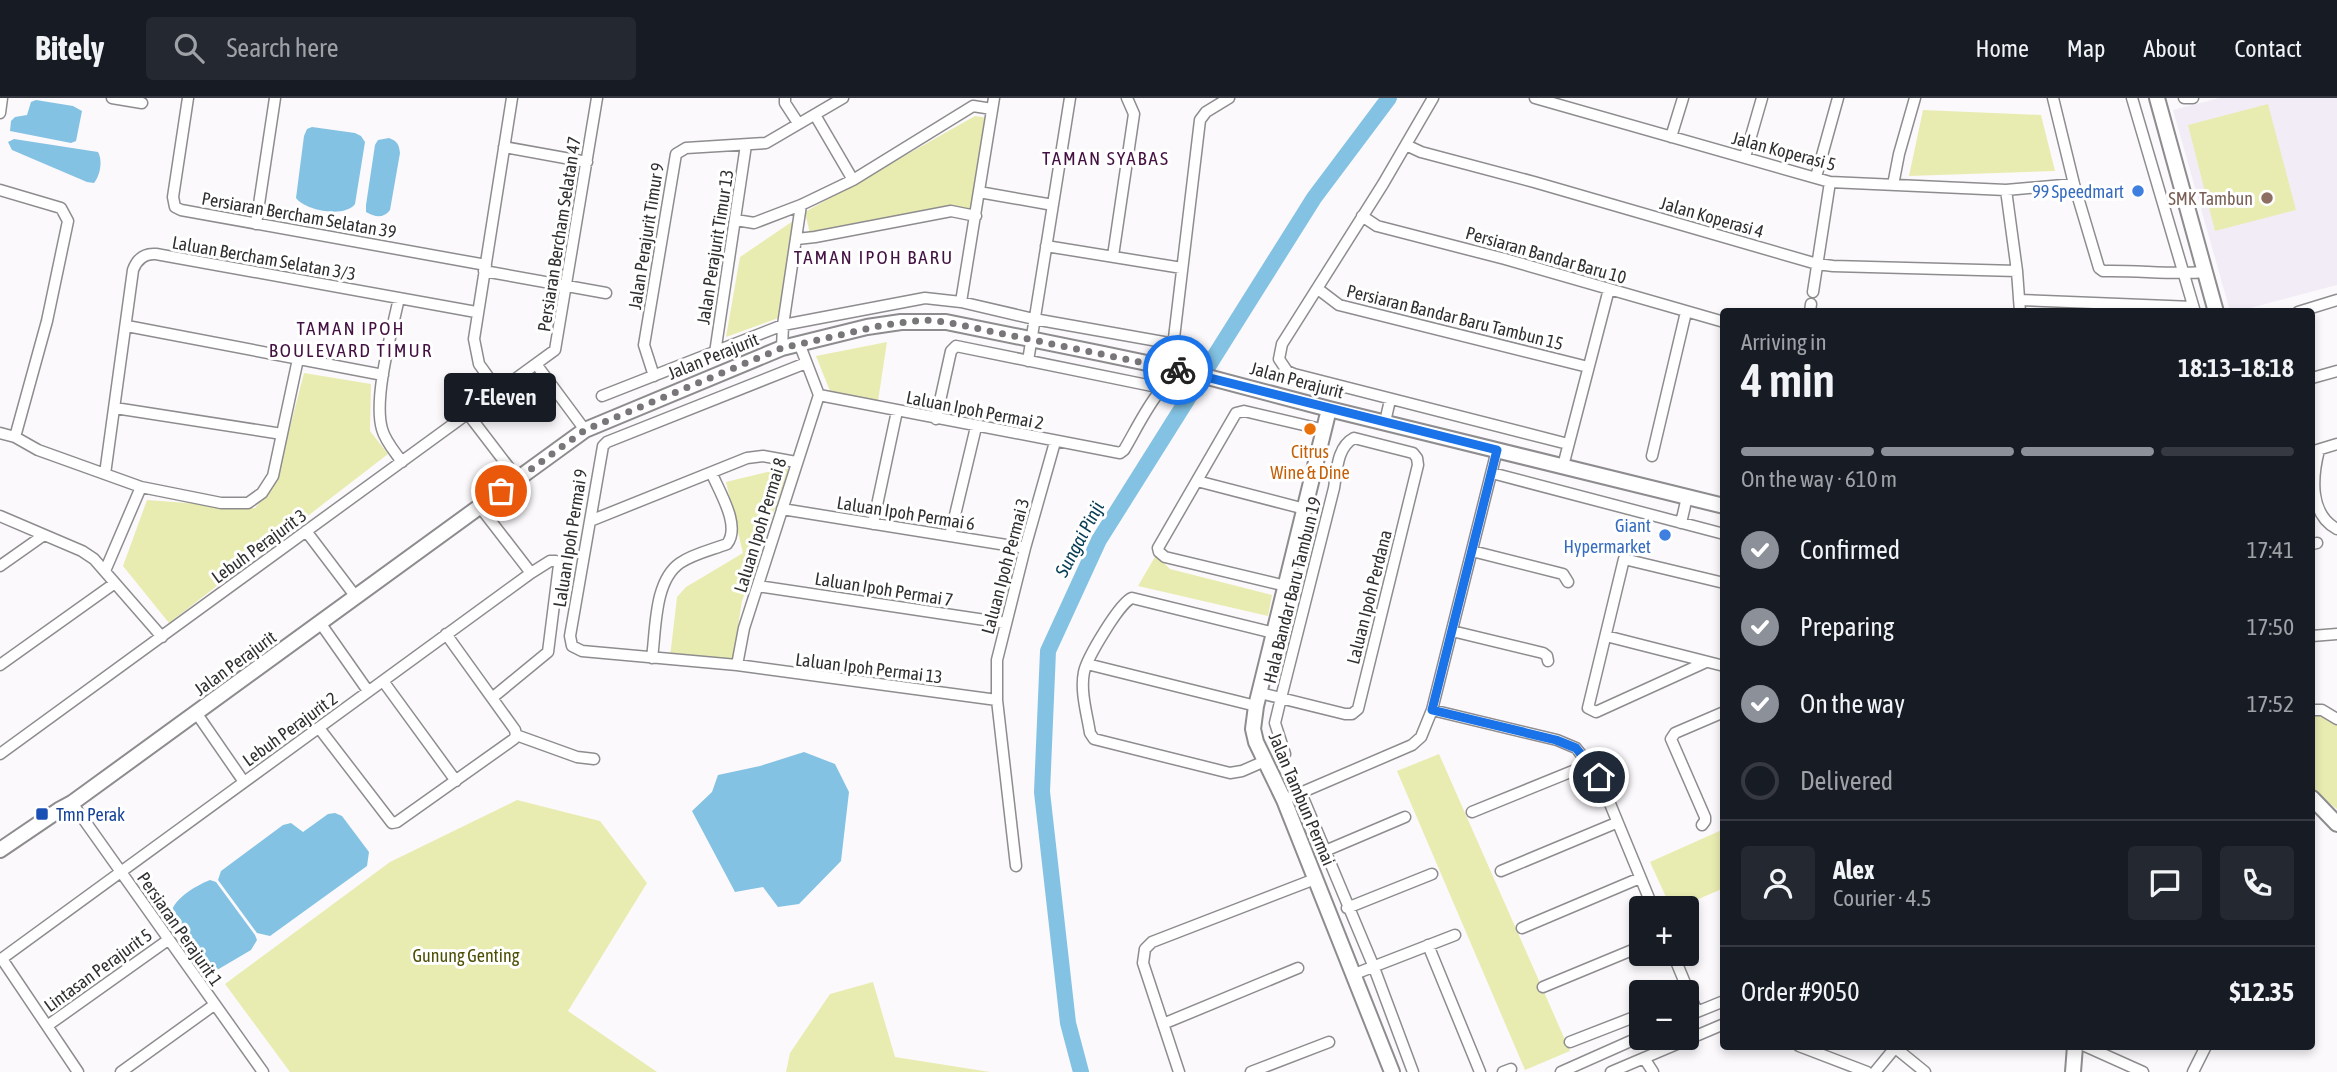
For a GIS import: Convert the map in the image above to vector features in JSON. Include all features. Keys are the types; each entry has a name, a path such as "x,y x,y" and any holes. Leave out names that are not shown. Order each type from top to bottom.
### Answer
{"street":[{"path":"0,113 2,98"},
{"path":"112,98 142,103"},
{"name":"Persiaran Bercham Selatan 39","path":"188,98 173,197 175,207 181,210 606,293"},
{"path":"257,224 275,98"},
{"path":"499,98 512,99 476,312 474,339 479,364 499,392"},
{"name":"Persiaran Bercham Selatan 47","path":"536,364 557,348 597,98"},
{"path":"785,98 785,103 797,123"},
{"name":"Jalan Perajurit Timur 9","path":"654,376 643,345 676,154 686,148 766,143 843,98"},
{"path":"1028,360 1070,98"},
{"path":"1113,256 1134,114 1127,98"},
{"path":"602,396 783,325 925,298 961,302 1034,319 1171,342 1174,338 1201,118 1229,98"},
{"path":"1433,98 1318,289 1287,335 1279,351 1282,366 1287,371 1391,400 1568,444"},
{"name":"Jalan Koperasi 5","path":"1535,98 1830,181 2006,190 2074,184"},
{"path":"1671,137 1683,98"},
{"path":"1745,158 1762,98"},
{"path":"1816,177 1838,98"},
{"path":"1893,185 1915,98"},
{"path":"2053,98 2074,184 2101,270 2184,274 2206,272"},
{"path":"2132,98 2194,308"},
{"path":"2157,98 2216,308"},
{"path":"2184,98 2193,98"},
{"path":"736,220 754,223 800,205 853,180 973,106 993,103 961,302"},
{"path":"815,114 853,180"},
{"name":"Jalan Perajurit Timur 13","path":"715,353 746,145"},
{"name":"Jalan Koperasi 4","path":"1406,145 1421,152 1817,264 1833,267 2017,271"},
{"path":"504,147 587,162"},
{"path":"1813,292 1830,181"},
{"path":"0,190 61,208 68,221 47,321 15,437"},
{"path":"2006,190 2019,306 2136,308"},
{"path":"979,192 1053,205"},
{"path":"782,348 800,205"},
{"path":"797,239 951,211 976,216"},
{"name":"Persiaran Bandar Baru 10","path":"1362,216 1377,226 1720,321"},
{"path":"1046,246 1182,268"},
{"name":"Laluan Bercham Selatan 3/3","path":"105,474 133,270 139,259 150,254 476,312"},
{"name":"Persiaran Bandar Baru Tambun 15","path":"1318,289 1339,305 1588,367"},
{"path":"1563,466 1609,289"},
{"path":"400,298 383,375 382,428 402,462"},
{"path":"2311,308 2337,300"},
{"path":"1652,456 1686,312"},
{"name":"Jalan Perajurit","path":"0,850 72,803 197,714 585,430 782,348 867,327 924,320 946,322 1185,371 1720,505"},
{"path":"127,326 383,375"},
{"path":"799,343 819,395"},
{"path":"936,419 954,347 1162,388 1173,376 1185,371"},
{"path":"0,433 15,437 38,450 141,487 221,503 248,503 262,493 273,476 298,359"},
{"name":"Laluan Ipoh Permai 9","path":"737,665 582,651 572,646 570,636 603,446 607,442 806,363"},
{"path":"536,364 585,430"},
{"name":"Lebuh Perajurit 3","path":"0,754 536,364"},
{"path":"2315,377 2337,371"},
{"name":"Laluan Ipoh Permai 2","path":"819,395 1118,453 1124,450 1162,388"},
{"name":"Laluan Ipoh Permai 8","path":"737,665 744,628 819,395"},
{"path":"1385,422 1391,400"},
{"path":"653,402 662,420"},
{"path":"115,408 282,434"},
{"name":"Jalan Tambun Permai","path":"1329,409 1253,729 1392,1072"},
{"path":"873,524 897,411"},
{"path":"1286,586 1161,555 1159,544 1239,411 1325,430"},
{"path":"468,414 517,478"},
{"path":"950,536 976,427"},
{"name":"Hala Bandar Baru Tambun 19","path":"1285,754 1275,723 1340,456 1344,445 1354,438"},
{"name":"Laluan Ipoh Perdana","path":"1087,664 1258,699 1281,698 1345,715 1355,712 1359,706 1418,462 1415,455 1409,451 1354,438"},
{"name":"Laluan Ipoh Permai 3","path":"1016,866 997,700 997,660 1055,442"},
{"path":"2315,451 2337,444"},
{"path":"1284,800 1415,743 1421,737 1432,710 1497,450"},
{"path":"590,521 747,458 763,456 796,462"},
{"path":"1492,473 1720,533"},
{"path":"652,658 665,579 671,570 682,562 726,544 730,539 731,523 712,474"},
{"path":"1196,481 1305,509"},
{"path":"2315,485 2316,503 2321,517 2337,529"},
{"path":"105,571 141,487"},
{"path":"1681,523 1687,497"},
{"path":"480,507 531,573 550,561 556,561 559,565 548,654 492,698"},
{"name":"Laluan Ipoh Permai 6","path":"782,509 1025,548"},
{"path":"0,516 84,552 105,571 162,636"},
{"path":"306,531 356,597"},
{"path":"0,566 44,535"},
{"path":"1472,551 1563,574 1568,582"},
{"path":"1706,662 1596,712 1588,708 1624,559 1720,582"},
{"name":"Lebuh Perajurit 2","path":"1,960 531,573"},
{"path":"0,665 115,583"},
{"name":"Laluan Ipoh Permai 7","path":"758,586 1005,623"},
{"path":"1265,761 1230,773 1094,739 1090,733 1083,679 1087,664 1125,602 1132,598 1274,633"},
{"path":"321,624 368,691"},
{"path":"1452,631 1543,653 1548,661"},
{"path":"446,634 516,735 577,757 594,759"},
{"path":"2315,636 2337,634"},
{"path":"1606,636 1720,665"},
{"name":"Laluan Ipoh Permai 13","path":"737,665 997,700"},
{"path":"383,681 456,782"},
{"path":"1432,710 1556,740 1576,748 1599,777 1648,896"},
{"path":"2315,710 2322,710 2337,719"},
{"path":"197,714 244,782"},
{"path":"1702,825 1705,817 1672,736 1720,714"},
{"path":"319,728 388,820 397,822 456,782 516,735"},
{"path":"1472,812 1590,764"},
{"path":"1301,793 1373,965 1413,1072"},
{"path":"2315,801 2337,824"},
{"name":"Jalan Perajurit","path":"0,860 63,814 72,803"},
{"name":"Persiaran Perajurit 1","path":"72,803 261,1072"},
{"path":"1325,850 1405,817"},
{"path":"1501,871 1616,823"},
{"path":"1348,908 1432,874"},
{"path":"1522,928 1640,878"},
{"path":"1179,1072 1143,963 1143,953 1152,942 1315,879"},
{"path":"1352,975 1455,935"},
{"name":"Lintasan Perajurit 5","path":"47,1026 168,940"},
{"path":"1428,945 1480,1072"},
{"path":"1543,987 1629,951"},
{"path":"1,960 78,1072"},
{"path":"1163,1024 1298,968"},
{"path":"1699,1011 1720,1003"},
{"path":"121,1072 214,1005"},
{"path":"1570,1042 1629,1019"},
{"path":"1611,1072 1720,1026"},
{"path":"1251,1072 1329,1042"},
{"path":"1561,1072 1629,1043"},
{"path":"1815,1050 1867,1072"},
{"path":"1875,1072 1892,1050"},
{"path":"1897,1050 1925,1072"},
{"path":"2073,1072 2075,1050"},
{"path":"2094,1050 2143,1072"},
{"path":"2193,1072 2204,1050"},
{"path":"1644,1058 1653,1072"}],"shaded area":[{"name":"SMK Tambun","path":"2219,98 2337,98 2337,285 2250,308 2229,308 2173,110"}],"green space":[{"path":"2268,104 2296,210 2215,231 2188,125"},
{"path":"1923,110 2041,115 2055,171 1909,176"},
{"path":"975,116 988,118 974,209 939,209 810,234 805,212"},
{"path":"793,221 781,317 726,337 740,257"},
{"path":"887,342 878,401 832,396 816,356"},
{"path":"304,373 371,384 370,431 388,454 169,623 123,566 147,500 255,508 276,481"},
{"path":"789,469 742,601 733,658 670,657 677,597 686,587 743,553 726,482"},
{"path":"1156,555 1170,569 1272,595 1268,616 1138,586"},
{"path":"2315,711 2337,719 2337,809 2315,792"},
{"path":"1439,754 1570,1051 1525,1070 1397,771"},
{"name":"Gunung Genting","path":"517,800 600,821 647,883 568,1011 657,1072 290,1072 225,984 390,862"},
{"path":"1720,831 1720,890 1699,899 1699,896 1666,896 1650,862"},
{"path":"873,982 895,1057 990,1072 786,1072 790,1053 830,994"}],"water":[{"path":"36,100 73,106 82,111 76,141 71,143 10,131 11,121 15,117 27,115 31,102"},
{"path":"312,127 355,133 365,142 355,204 343,211 316,209 296,198 304,136 307,129"},
{"path":"389,138 397,143 400,153 390,210 385,215 376,216 366,212 375,145 378,140"},
{"path":"14,139 98,152 101,164 98,176 94,183 87,182 12,150 8,142"},
{"path":"804,752 835,764 849,792 841,861 799,904 778,907 763,887 735,892 692,811 712,792 718,775 760,766"},
{"path":"328,814 342,816 369,852 367,866 270,936 257,933 218,880 221,871 283,825 291,823 303,832"},
{"path":"210,880 216,882 257,940 251,950 217,970 206,964 171,916 179,899"}],"waterway":[{"name":"Sungai Pinji","path":"1081,1072 1068,1023 1042,792 1048,651 1099,540 1314,198 1389,98"}],"way so far":[{"path":"501,491 585,430 782,348 867,327 924,320 946,322 1178,370"}],"place":[{"name":"99 Speedmart","path":"2138,191"},
{"name":"SMK Tambun","path":"2267,198"},
{"name":"Citrus Wine & Dine","path":"1310,429"},
{"name":"7-Eleven","path":"501,491"},
{"name":"Giant Hypermarket","path":"1665,535"},
{"name":"Tmn Perak","path":"42,814"}],"district":[{"name":"TAMAN SYABAS","path":"1106,158"},
{"name":"TAMAN IPOH BARU","path":"874,257"},
{"name":"TAMAN IPOH BOULEVARD TIMUR","path":"351,339"}],"route":[{"path":"1178,370 1497,450 1432,710 1556,740 1576,748 1599,777"}]}
